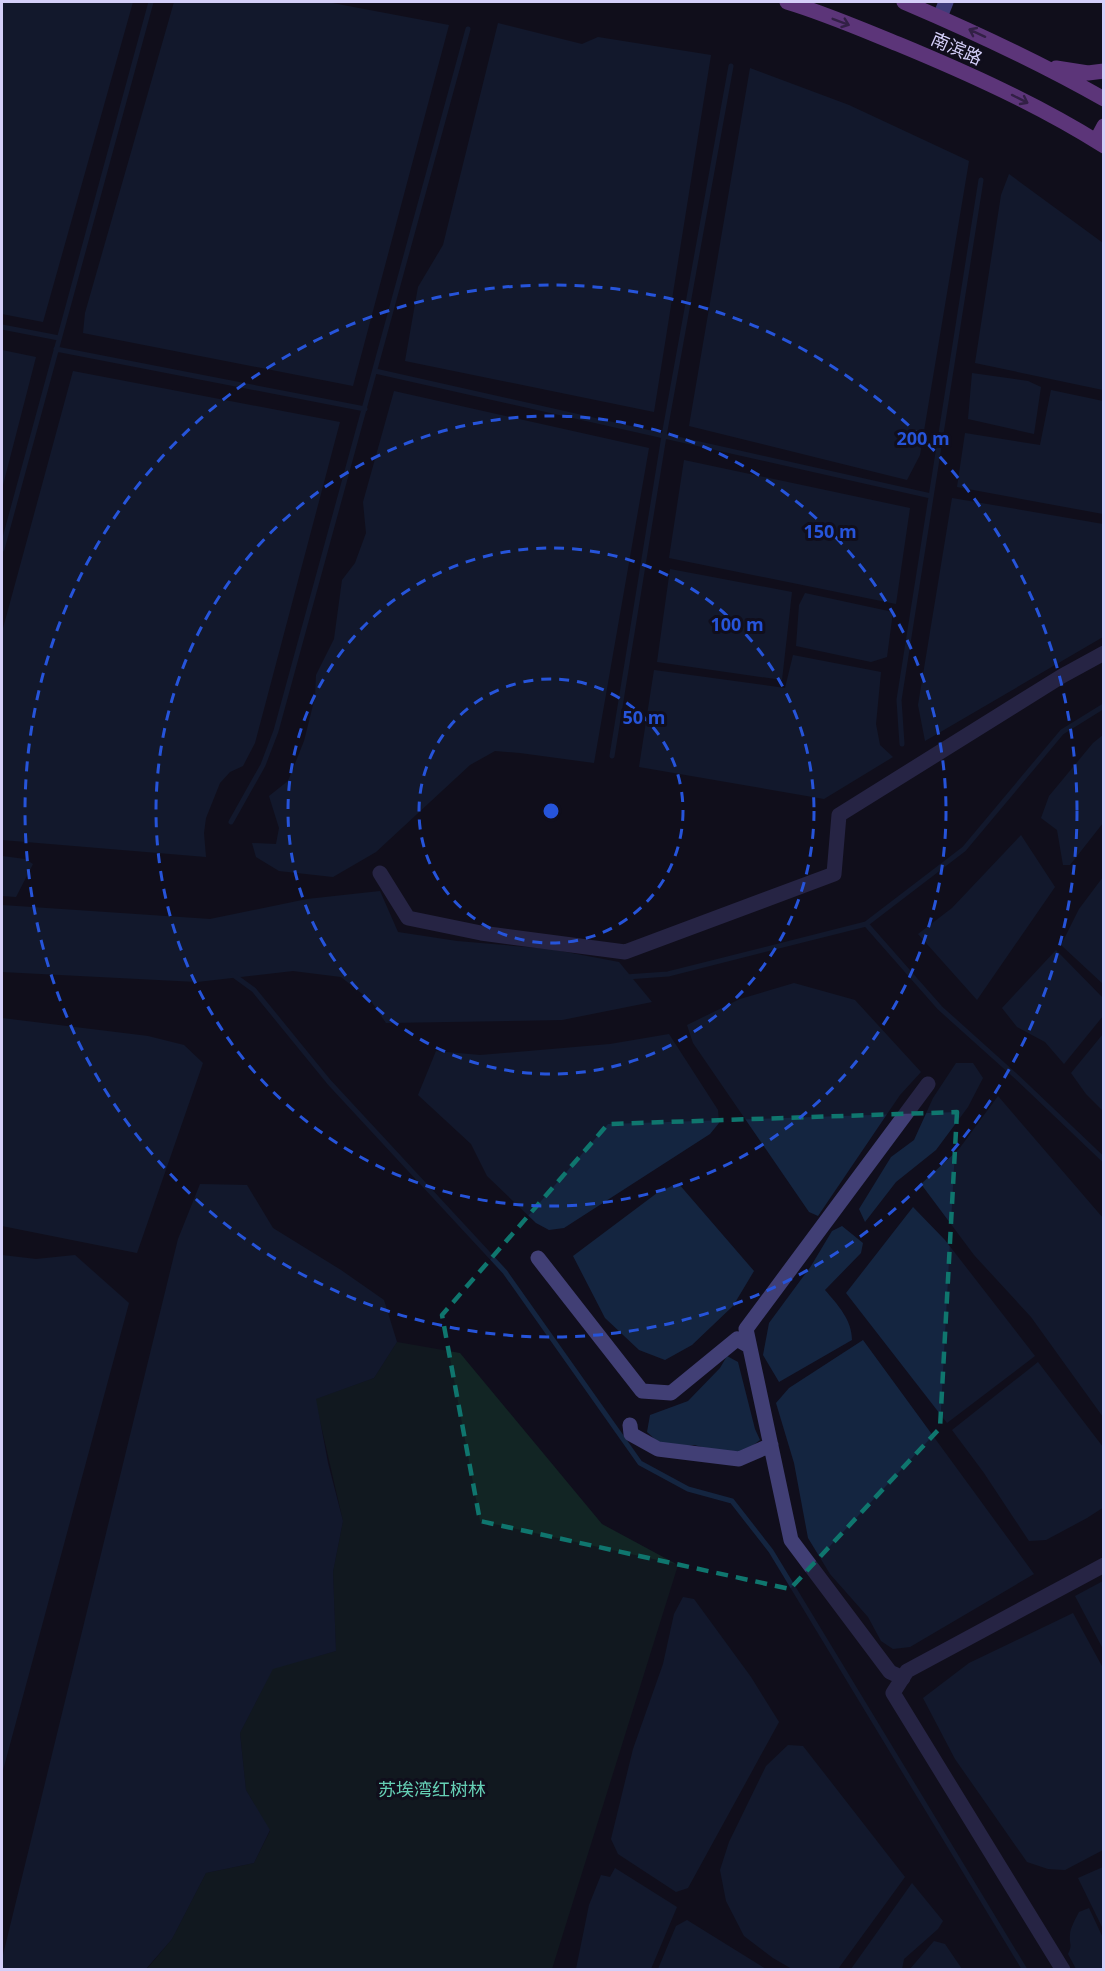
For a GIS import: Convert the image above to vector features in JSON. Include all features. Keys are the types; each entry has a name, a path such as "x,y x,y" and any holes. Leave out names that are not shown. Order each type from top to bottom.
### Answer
{"main road":[{"name":"南滨路","path":"786,2 941,61 1015,96 1100,143"},
{"name":"南滨路","path":"904,2 1046,66 1104,99"},
{"path":"1046,66 1088,73 1104,71"},
{"path":"1100,143 1104,126"}],"street":[{"path":"940,17 946,2"},
{"path":"380,873 408,918 481,933 625,952 834,874 839,815 1062,676 1104,653"},
{"path":"903,1678 890,1672 791,1540 746,1329 928,1084"},
{"path":"538,1258 642,1391 671,1393 737,1339 749,1346"},
{"path":"630,1425 631,1434 658,1449 739,1459 771,1445"},
{"path":"1063,1970 893,1693 907,1671 1104,1565"}],"highlighted area":[{"path":"957,1112 940,1428 790,1589 480,1521 442,1315 608,1124"}],"green space":[{"name":"苏埃湾红树林","path":"397,1342 460,1353 602,1524 678,1565 552,1969 146,1970 172,1939 206,1873 254,1863 270,1831 246,1790 240,1733 273,1668 336,1651 333,1572 343,1521 315,1399 374,1378"}],"water":[{"path":"2,2 133,2 43,322 2,314"},
{"path":"174,2 327,2 449,25 353,386 83,333 85,313"},
{"path":"498,23 582,44 598,37 711,55 654,412 405,361 418,287 443,245"},
{"path":"750,68 849,105 969,161 920,455 907,480 689,426"},
{"path":"1009,174 1103,243 1103,390 975,363 1001,195"},
{"path":"2,350 36,357 2,489"},
{"path":"73,371 340,422 255,743 243,766 230,772 220,783 206,818 204,833 206,857 2,840 2,632"},
{"path":"972,373 1028,381 1041,387 1034,434 968,419"},
{"path":"1051,390 1103,401 1103,514 957,487 965,433 1040,445"},
{"path":"394,391 649,448 594,763 495,751 470,765 376,852 333,877 279,871 256,857 252,843 276,844 279,828 269,796 288,781 304,741 315,697 316,675 334,639 342,580 355,563 366,533 363,502"},
{"path":"684,460 910,508 896,604 669,558"},
{"path":"952,498 1103,524 1103,637 925,741 918,705"},
{"path":"670,569 792,592 782,680 657,662"},
{"path":"805,593 893,612 887,657 871,662 796,646 799,605"},
{"path":"793,655 881,672 876,724 880,745 893,757 824,799 639,767 654,670 785,688"},
{"path":"1103,735 1103,823 1070,865 1063,865 1057,830 1041,818 1049,796 1093,743"},
{"path":"1021,835 1055,887 977,1000 918,934 952,908"},
{"path":"2,856 25,859 33,864 16,897 2,896"},
{"path":"1103,877 1103,984 1061,945 1079,909"},
{"path":"380,891 398,932 457,941 550,949 619,962 652,1002 562,1020 386,1023 371,1001 341,977 293,971 197,982 2,972 2,905 210,919 307,899"},
{"path":"1056,950 1103,998 1103,1016 1064,1064 1045,1042 1017,1027 1002,1008"},
{"path":"794,983 855,1000 921,1072 900,1095 818,1216 809,1212 693,1043 687,1025 740,999"},
{"path":"2,1018 148,1036 184,1045 203,1063 137,1253 2,1226"},
{"path":"669,1034 718,1110 719,1123 710,1134 564,1228 549,1230 536,1223 487,1176 471,1144 418,1095 436,1051 480,1055 610,1044"},
{"path":"1103,1034 1103,1111 1086,1094 1071,1073"},
{"path":"956,1063 973,1063 983,1078 968,1107 936,1150 896,1182 865,1222 859,1209 891,1157 914,1140 933,1098"},
{"path":"998,1096 1103,1218 1103,1417 1031,1317 974,1255 921,1184 959,1149"},
{"path":"678,1183 754,1271 733,1306 692,1345 665,1360 639,1350 605,1318 573,1256 657,1193"},
{"path":"200,1184 247,1185 273,1228 384,1300 397,1342 374,1378 316,1399 328,1463 343,1521 333,1572 336,1651 273,1669 240,1733 246,1790 270,1830 254,1863 206,1873 172,1939 146,1969 2,1969 2,1959 178,1239"},
{"path":"913,1207 945,1240 1035,1356 947,1423 846,1293"},
{"path":"842,1226 863,1243 861,1253 825,1290 847,1319 852,1340 779,1382 763,1355 769,1323 811,1266 832,1231"},
{"path":"2,1255 36,1259 75,1255 129,1303 2,1774"},
{"path":"863,1340 1034,1574 910,1647 893,1649 881,1641 868,1617 830,1574 808,1538 794,1463 776,1403 789,1388"},
{"path":"727,1356 738,1362 755,1429 760,1440 739,1456 694,1445 676,1448 657,1441 647,1432 650,1415 688,1401 720,1368"},
{"path":"1038,1362 1103,1447 1104,1507 1046,1540 1029,1541 952,1430"},
{"path":"1103,1581 1103,1649 1075,1596"},
{"path":"683,1597 694,1599 751,1677 779,1722 688,1888 676,1892 618,1854 611,1839 633,1749 663,1664 674,1614"},
{"path":"1073,1613 1103,1668 1103,1850 1065,1870 1048,1869 1027,1862 955,1759 923,1698 969,1663"},
{"path":"788,1745 803,1746 905,1877 838,1969 792,1969 773,1958 744,1936 726,1901 720,1870 729,1842 766,1766"},
{"path":"1103,1867 1103,1929 1078,1878"},
{"path":"615,1868 677,1907 651,1969 576,1969 589,1905 601,1875 610,1877"},
{"path":"912,1883 943,1921 938,1929 904,1959 902,1969 851,1969"},
{"path":"1089,1908 1103,1938 1103,1969 1076,1969 1068,1954 1073,1923 1079,1912"},
{"path":"687,1920 766,1969 658,1969 676,1926"},
{"path":"934,1941 945,1944 962,1969 910,1969"}],"waterway":[{"path":"2,549 151,2"},
{"path":"231,822 263,765 276,731 468,29"},
{"path":"612,756 664,436 731,66"},
{"path":"902,744 899,700 981,180"},
{"path":"2,327 59,338"},
{"path":"56,349 365,409"},
{"path":"375,371 931,496"},
{"path":"866,924 964,849 1062,732 1104,706"},
{"path":"626,977 668,974 866,924 940,1008 1104,1160"},
{"path":"232,974 254,990 329,1082 505,1272 640,1463 688,1489 732,1501 771,1551 1025,1970"}]}
